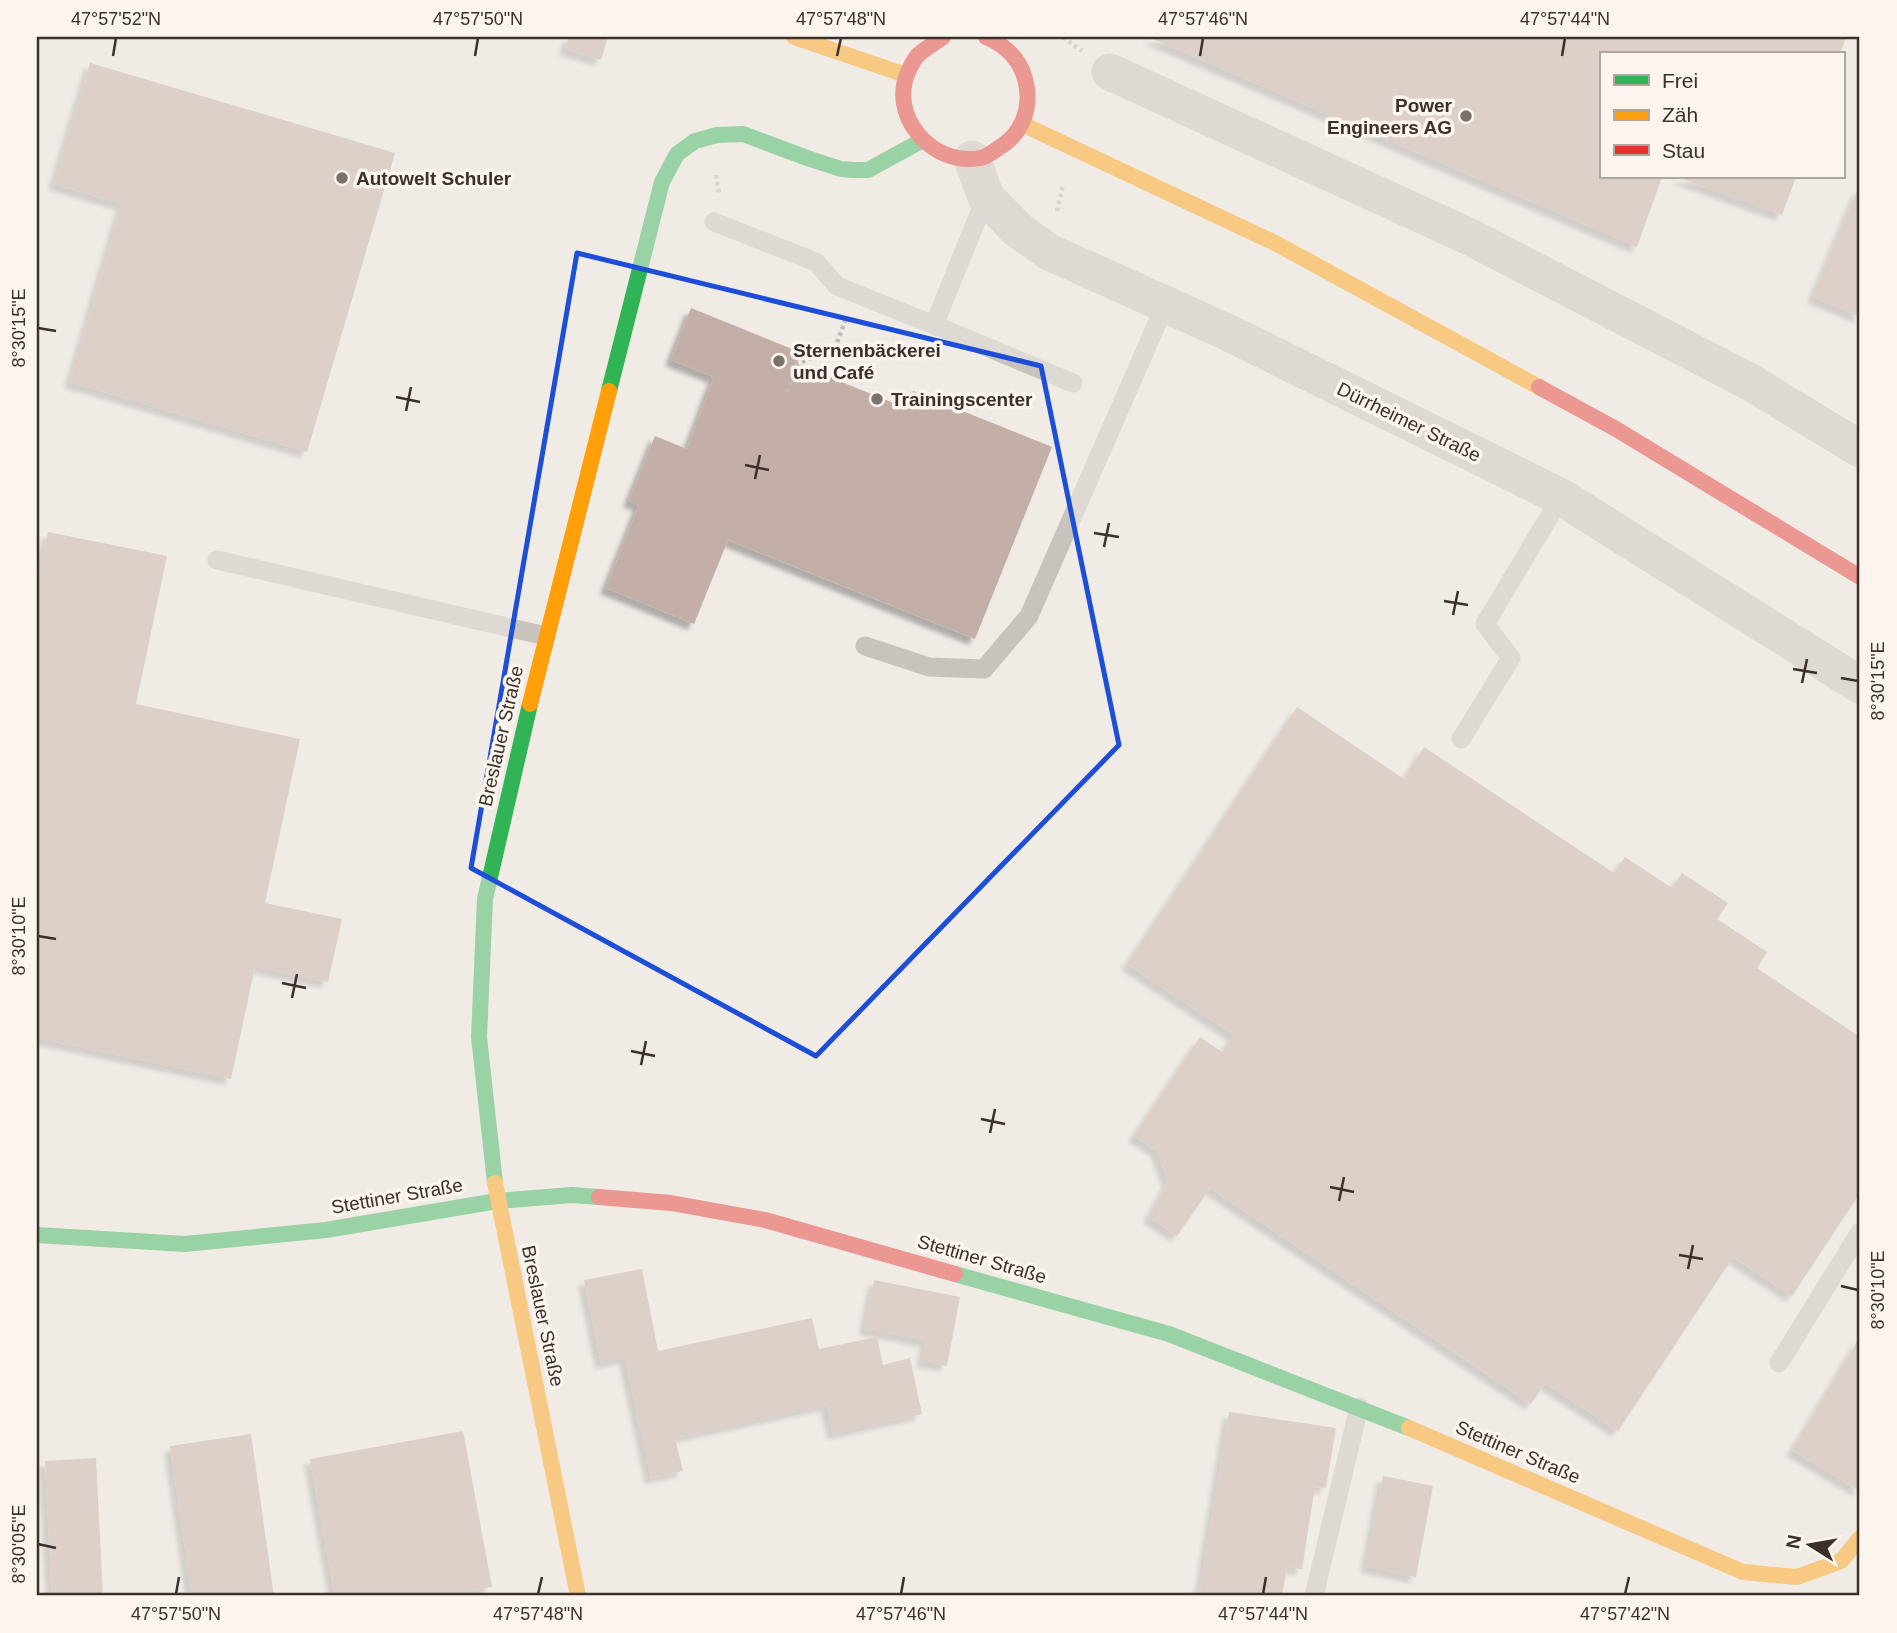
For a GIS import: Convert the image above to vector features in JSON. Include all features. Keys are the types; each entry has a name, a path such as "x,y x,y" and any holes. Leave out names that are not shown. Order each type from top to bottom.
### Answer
{"street":[{"path":"794,37 906,75"},
{"path":"943,37 920,52 906,75 902,103 906,118 921,142 944,156 972,159 987,156 1002,148 1022,124 1027,109 1028,92 1018,61 1007,49 986,37"},
{"path":"1110,72 1469,237 1750,383 1860,450"},
{"path":"1022,124 1289,251 1616,429 1860,577"},
{"name":"Breslauer Straße","path":"578,1596 497,1201 479,1037 485,899 545,636 662,182 677,154 695,141 717,135 743,135 841,169 867,170 921,142"},
{"name":"Dürrheimer Straße","path":"972,159 986,197 1018,230 1049,252 1166,303 1561,497 1860,685"},
{"name":"Stettiner Straße","path":"37,1235 185,1244 326,1230 497,1201 572,1195 671,1203 765,1220 1169,1334 1359,1407 1744,1572 1797,1577 1842,1561 1860,1538"}],"lane":[{"path":"934,325 986,197"},
{"path":"714,222 816,262 836,286 1073,383"},
{"path":"865,646 929,667 984,669 1030,615 1166,303"},
{"path":"1461,739 1511,658 1485,624 1561,497"},
{"path":"216,560 545,636"},
{"path":"1779,1363 1860,1232"},
{"path":"1314,1596 1359,1407"}],"path":[{"path":"716,172 719,191"},
{"path":"787,392 797,364 835,348"}],"highlighted area":[{"path":"577,253 1041,366 1119,745 816,1056 471,868"}],"building":[{"path":"569,37 608,37 601,60 565,49"},
{"name":"Power Engineers AG","path":"1148,37 1846,37 1841,52 1600,52 1600,178 1662,178 1637,247"},
{"path":"90,63 395,153 307,452 70,382 122,204 54,184"},
{"path":"1680,178 1796,178 1782,215"},
{"path":"1860,184 1860,317 1813,297"},
{"path":"691,308 802,353 797,364 906,408 913,391 1052,447 975,639 728,540 694,624 606,588 639,505 629,501 655,436 687,449 714,377 671,360"},
{"path":"48,532 167,556 136,704 300,739 265,903 342,919 328,982 255,967 231,1079 37,1038 37,585"},
{"path":"1297,707 1404,779 1424,747 1614,873 1625,857 1672,888 1682,873 1728,903 1717,919 1767,952 1757,968 1860,1037 1860,1193 1792,1296 1733,1257 1618,1431 1545,1383 1531,1404 1210,1188 1177,1236 1149,1217 1168,1182 1157,1151 1134,1136 1200,1037 1222,1052 1234,1035 1127,964"},
{"path":"642,1269 658,1351 812,1318 819,1349 877,1337 883,1365 910,1358 922,1414 833,1434 827,1405 675,1438 683,1471 651,1478 625,1358 601,1363 584,1280"},
{"path":"874,1280 960,1297 947,1366 922,1361 926,1341 865,1329"},
{"path":"1860,1337 1860,1491 1792,1450"},
{"path":"1229,1412 1336,1428 1326,1488 1315,1487 1302,1569 1287,1567 1282,1596 1199,1596"},
{"path":"463,1431 492,1587 445,1596 335,1596 310,1459"},
{"path":"251,1434 274,1596 192,1596 170,1446"},
{"path":"96,1458 103,1596 52,1596 45,1461"},
{"path":"1383,1476 1433,1486 1416,1577 1366,1567"}],"traffic: fast":[{"path":"609,391 662,182 677,154 695,141 717,135 743,134 841,169 868,170 921,141"},
{"path":"495,1183 479,1037 485,899 530,704"},
{"path":"37,1235 185,1244 326,1230 497,1201 572,1195 599,1197"},
{"path":"955,1274 1169,1334 1409,1428"}],"traffic: slow":[{"path":"794,37 906,75"},
{"path":"1022,124 1277,244 1539,387"},
{"path":"530,704 609,391"},
{"path":"495,1183 578,1596"},
{"path":"1409,1428 1743,1572 1797,1577 1841,1561 1860,1538"}],"traffic: jam":[{"path":"943,37 917,56 904,87 904,104 909,120 918,134 931,146 962,159 983,157 1009,140 1019,128 1027,105 1025,80 1019,64 1002,46 986,37"},
{"path":"1539,387 1616,429 1860,577"},
{"path":"599,1197 671,1203 765,1220 955,1274"}],"place":[{"name":"Power Engineers AG","path":"1466,116"},
{"name":"Autowelt Schuler","path":"342,178"},
{"name":"Sternenbäckerei und Café","path":"779,361"},
{"name":"Trainingscenter","path":"877,399"}]}
